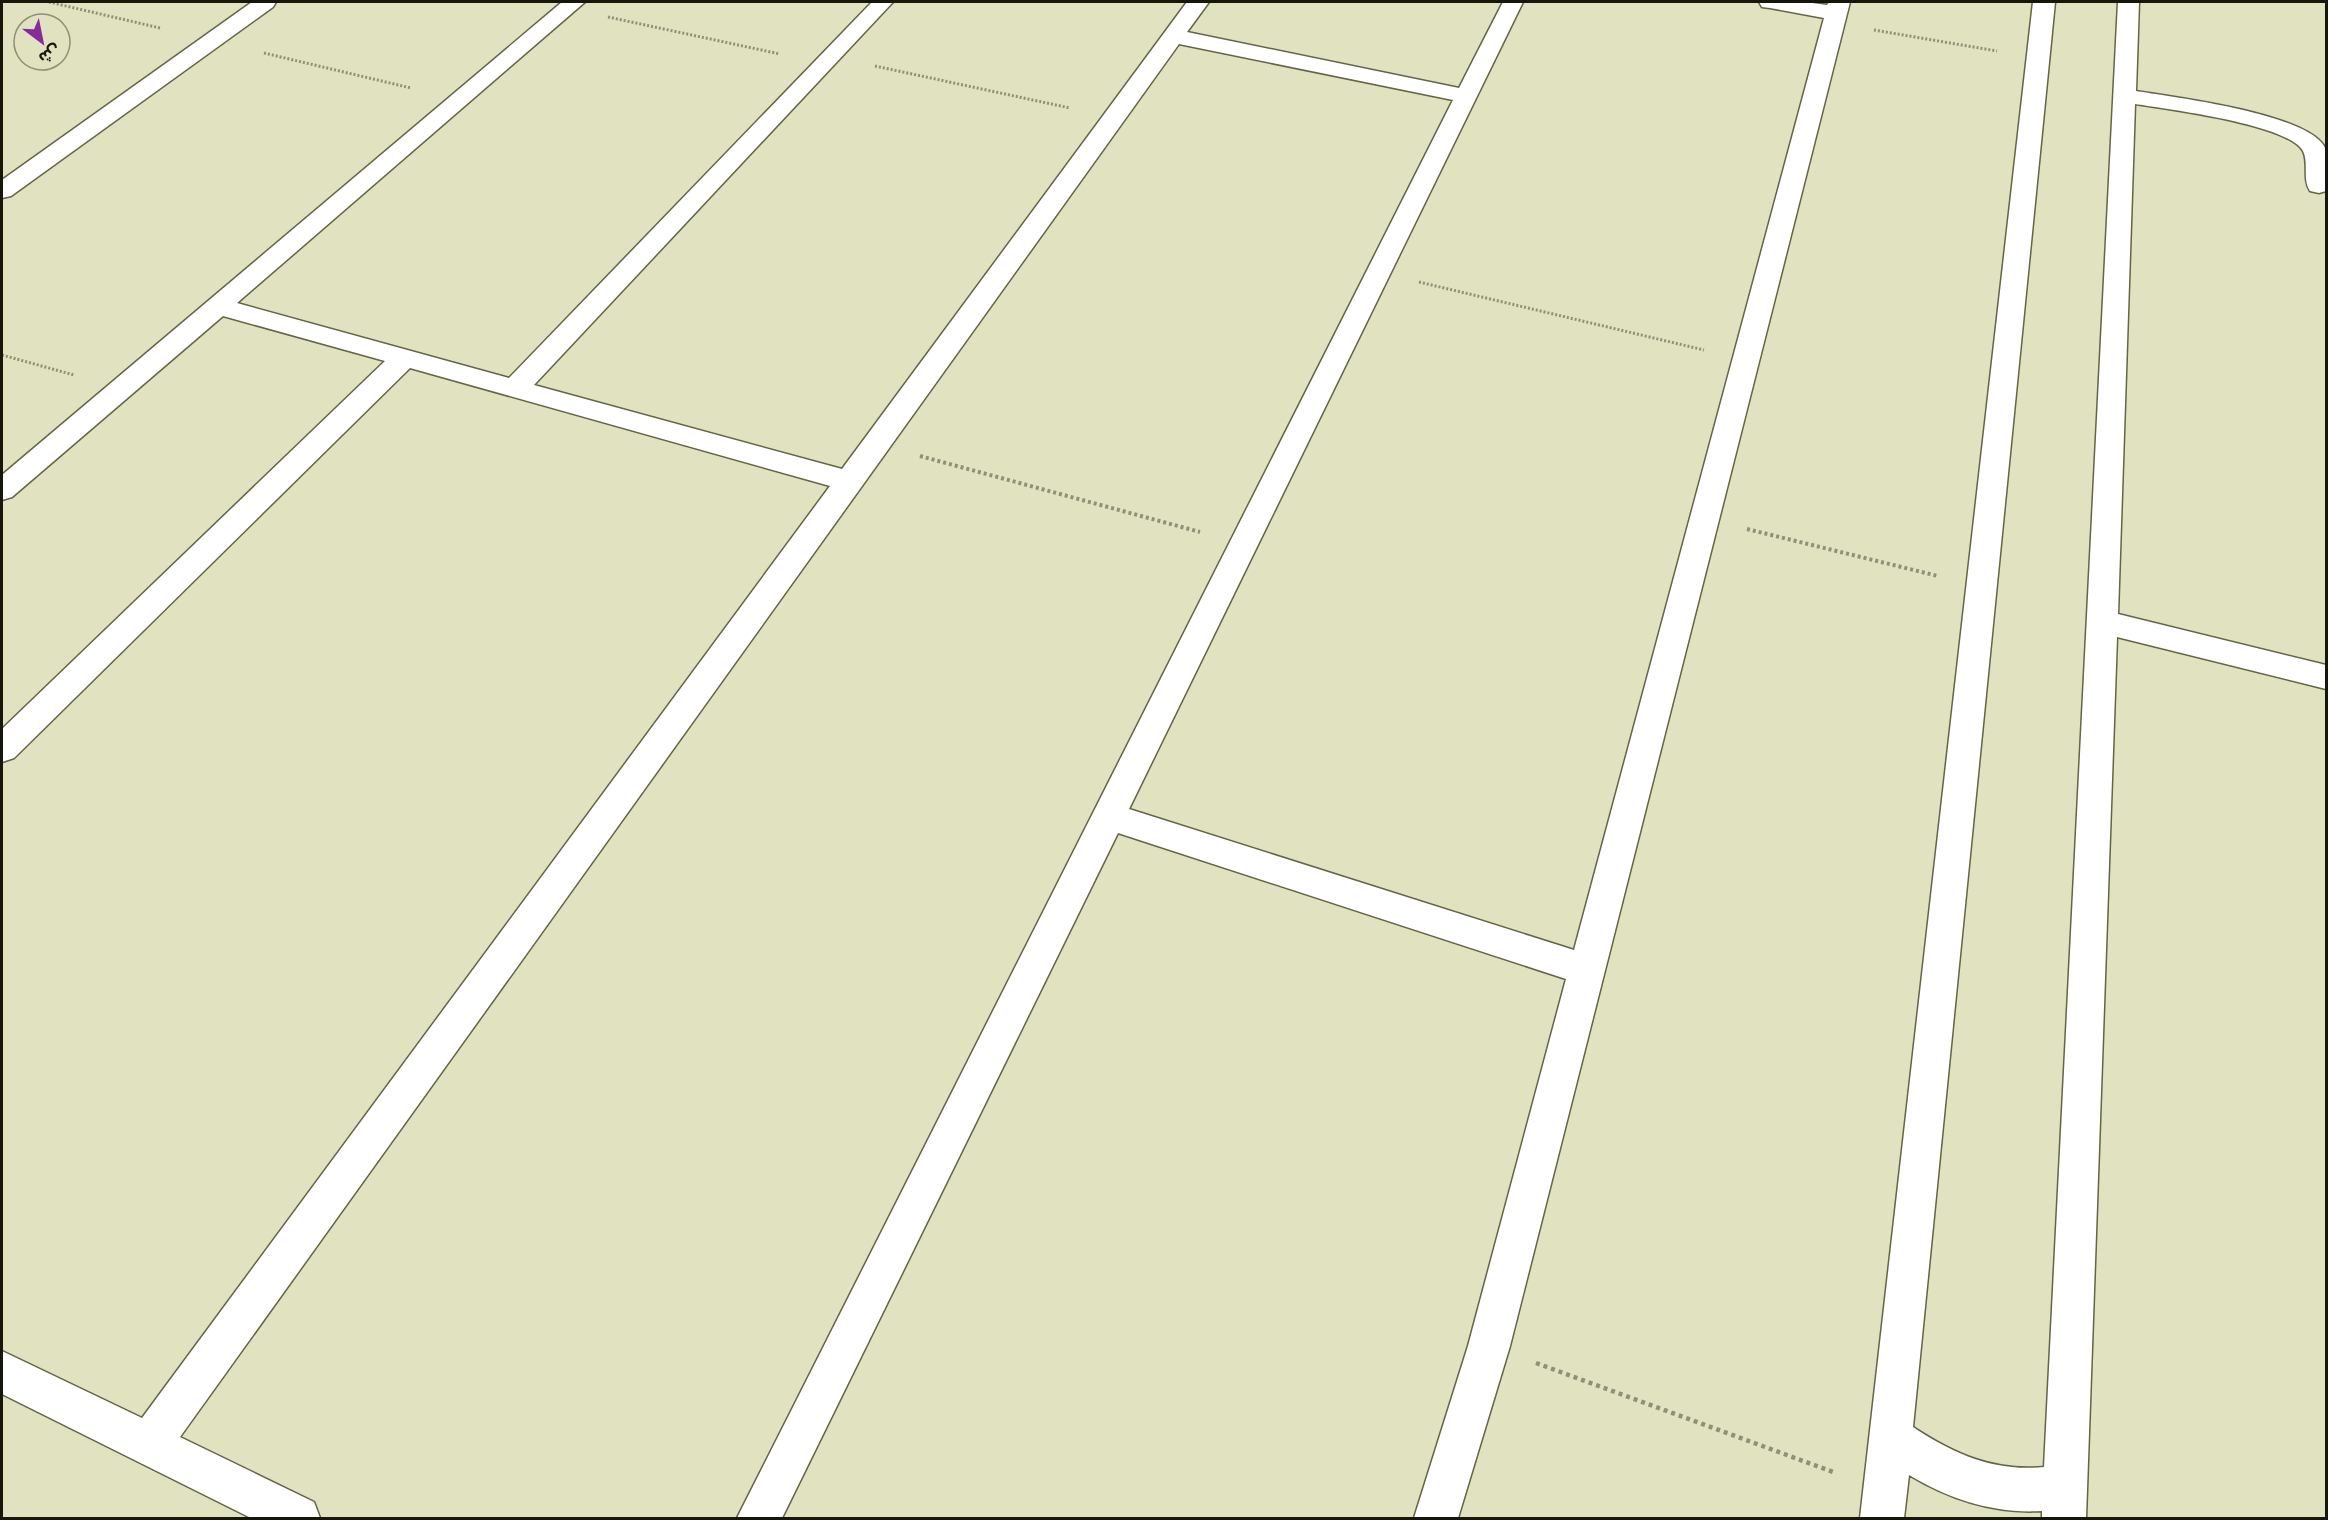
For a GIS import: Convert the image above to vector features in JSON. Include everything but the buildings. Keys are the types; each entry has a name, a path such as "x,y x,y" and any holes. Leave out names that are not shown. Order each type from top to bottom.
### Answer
{"street":[{"path":"2,191 265,2"},
{"path":"515,388 883,2"},
{"path":"149,1444 1198,2"},
{"path":"759,1518 1513,2"},
{"path":"1436,1518 1490,1346 1836,12 1770,2"},
{"path":"1883,1505 2044,2"},
{"path":"1891,1438 1932,1465 1959,1478 1995,1488 2032,1492 2065,1503 2104,622 2128,2"},
{"path":"2,490 570,5"},
{"path":"1173,36 1466,96"},
{"path":"2125,96 2267,122 2291,130 2309,142 2314,149 2319,186"},
{"path":"218,306 849,481"},
{"path":"2,749 405,357"},
{"path":"2104,622 2326,677"},
{"path":"1109,816 1587,970"},
{"path":"2,1372 298,1518"}],"path":[{"path":"570,5 1114,118"},
{"path":"1836,12 2039,59"},
{"path":"1379,272 1745,360"},
{"path":"2,356 121,388"},
{"path":"876,444 1244,544"},
{"path":"1704,519 1982,587"},
{"path":"1490,1346 1883,1505"}]}
